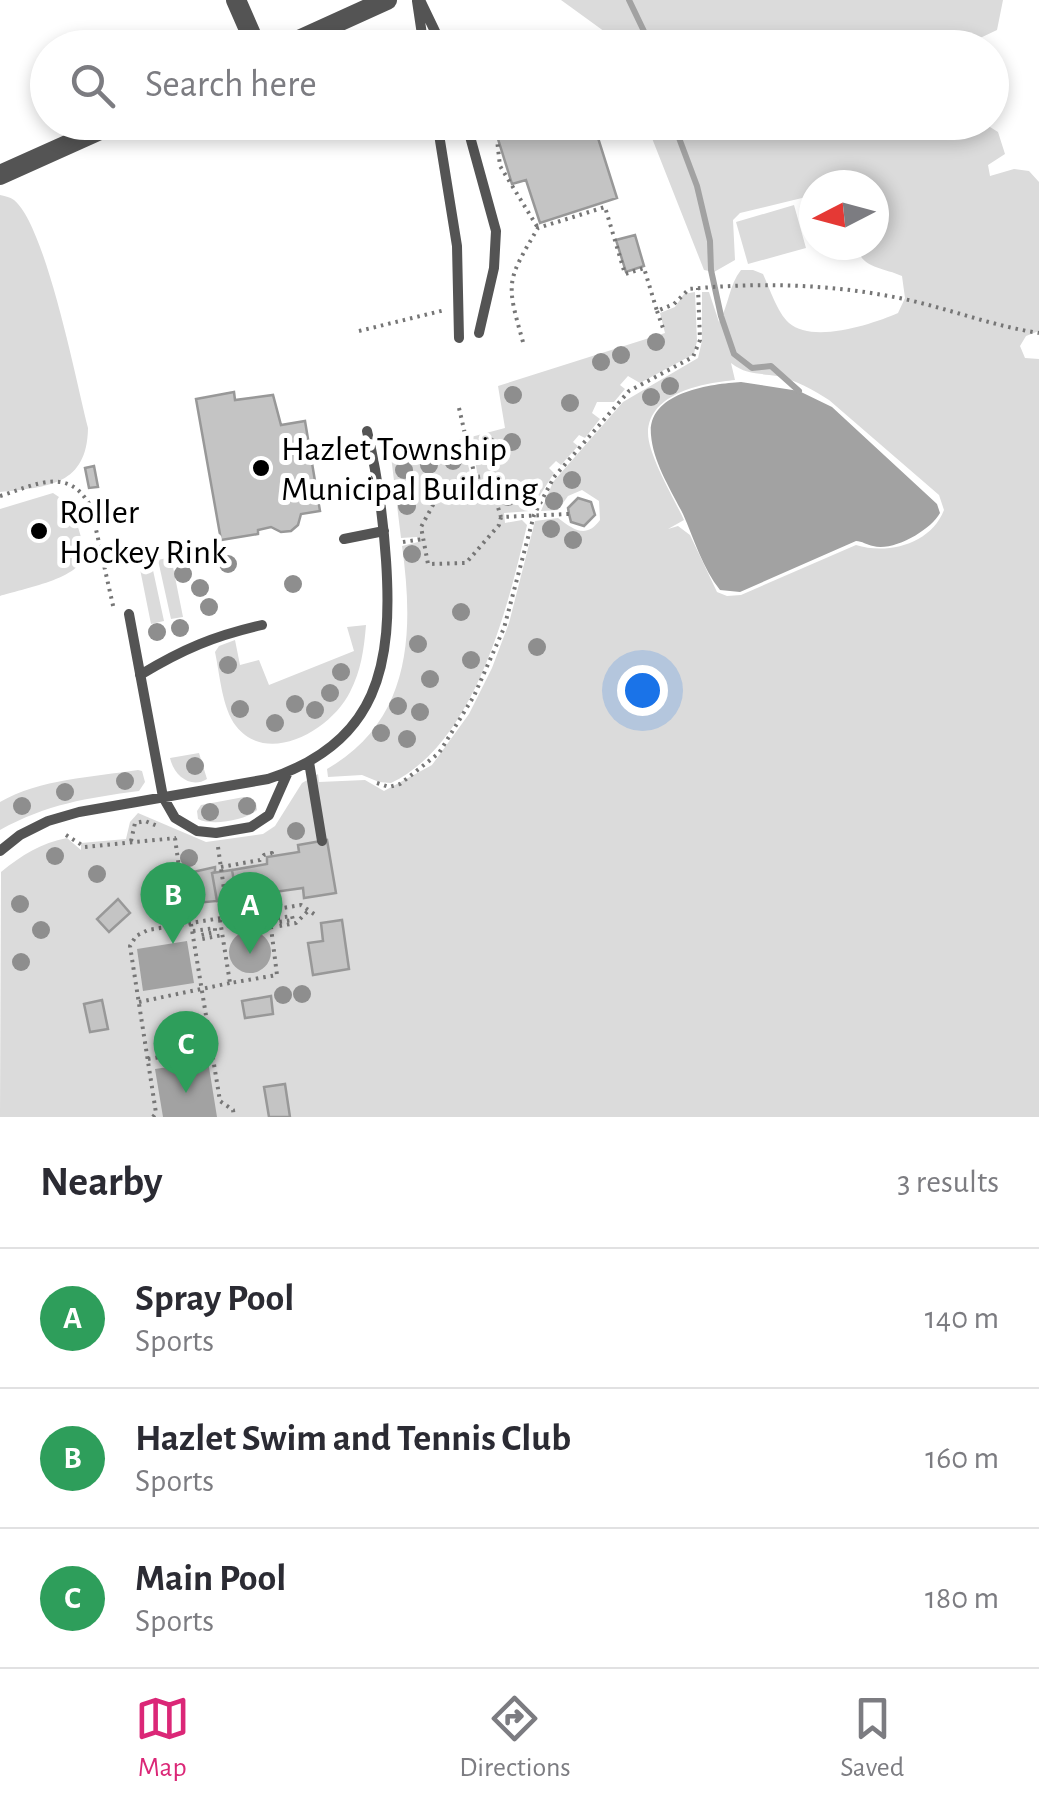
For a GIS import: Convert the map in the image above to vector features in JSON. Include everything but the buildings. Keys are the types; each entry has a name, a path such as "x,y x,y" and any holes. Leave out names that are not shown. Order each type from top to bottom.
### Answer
{"street":[{"path":"236,0 249,30"},
{"path":"321,30 387,0"},
{"path":"0,175 78,140"}],"lane":[{"path":"418,0 422,30"},
{"path":"418,0 434,30"},
{"path":"440,140 457,246 459,338"},
{"path":"472,140 496,230 494,268 479,333"},
{"path":"0,851 48,821 79,812 268,779 288,772 327,750 358,718 379,680 388,629 384,531 367,431"},
{"path":"344,539 384,531"},
{"path":"129,614 163,797 168,809 185,826 197,832 216,832 264,821 288,772"},
{"path":"140,675 213,636 262,625"},
{"path":"309,762 322,841"}],"path":[{"path":"497,140 500,166 538,228"},
{"path":"523,342 510,307 510,294 514,268 538,228 605,208 625,274 644,268 664,331"},
{"path":"657,311 674,304 686,290 772,283 852,290 1039,333"},
{"path":"377,784 400,784 439,753 474,696 504,628 542,494 620,400 641,384 694,357 700,340 700,288"},
{"path":"359,330 450,308"},
{"path":"458,408 476,477"},
{"path":"490,476 501,516 499,525 464,564 429,565 421,527 440,488 445,483 476,477 490,476"},
{"path":"0,496 53,480 66,482 84,496 91,507 115,617"},
{"path":"501,516 569,514"},
{"path":"385,544 423,539"},
{"path":"53,838 70,835 85,847 130,843 181,837 145,821 135,823 130,843"},
{"path":"216,832 228,918"},
{"path":"174,838 180,875"},
{"path":"221,867 272,856"},
{"path":"153,1117 156,1113 130,946 136,936 148,930 301,905 317,916"},
{"path":"270,919 292,916 292,920 279,922 279,926 296,924 309,910"},
{"path":"138,1002 277,975 269,912"},
{"path":"220,920 230,983"},
{"path":"191,924 220,1102 233,1110 234,1117"},
{"path":"192,931 214,928 215,932 201,934 202,938 223,935"},
{"path":"148,1059 211,1049"}],"shaded area":[{"path":"561,0 1003,0 997,30 602,30"},
{"path":"653,140 1001,140 1005,154 988,165 990,176 1014,169 1029,171 1039,182 1039,331 1026,336 1020,346 1025,358 1039,359 1039,1117 0,1117 1,872 32,850 58,840 67,838 81,850 81,843 126,839 130,822 138,813 206,842 263,834 275,826 302,783 318,774 319,782 365,780 384,791 432,765 469,714 492,668 509,623 535,521 558,518 585,531 600,520 599,501 582,490 568,496 558,510 541,511 553,482 623,402 698,358 702,292 709,292 719,322 741,270 763,274 781,313 800,329 843,330 898,313 905,298 902,276 863,260 889,260 889,170 799,170 799,199 740,213 733,220 735,260 714,272 704,270","holes":["731,363 747,372 777,376 829,400 939,495 944,510 929,531 907,544 881,549 856,545 741,595 727,596 717,592 690,535 678,526 668,529 684,520 649,442 651,419 658,408 681,392 735,380"]},
{"path":"0,195 14,200 37,240 88,428 81,461 62,480 0,492"},
{"path":"794,205 799,250 748,264 736,222"},
{"path":"695,292 694,354 640,383 628,376 620,385 625,389 614,402 597,402 592,413 600,419 585,438 579,435 573,442 578,446 561,465 556,461 549,468 554,473 530,511 504,513 505,523 522,520 527,525 510,594 483,670 445,737 420,764 391,783 362,775 328,777 327,769 355,749 376,726 401,671 407,610 402,546 418,542 417,537 401,538 391,456 462,439 470,473 477,472 471,437 505,428 498,386 665,333 660,313 675,307 684,294"},
{"path":"741,382 799,391 832,407 937,504 940,513 929,526 901,543 881,547 856,541 740,592 720,590 663,476 651,435 652,420 659,409 683,393"},
{"name":"Roller Hockey Rink","path":"53,493 71,505 83,545 82,560 64,575 0,596 0,509"},
{"path":"171,557 183,617 171,619 158,560"},
{"path":"151,561 164,621 151,624 139,564"},
{"path":"366,625 354,684 329,719 298,738 281,743 249,738 236,726 222,691 215,652 219,646 235,640 240,665 259,660 269,685 354,651 347,627"},
{"path":"199,753 207,779 195,782 179,775 170,758"},
{"path":"138,770 145,782 139,791 68,803 0,830 0,802 16,794 67,780"},
{"path":"244,797 256,803 257,810 252,814 219,822 198,819 201,805"},
{"path":"250,931 265,937 271,952 265,967 250,973 235,967 229,952 235,937"},
{"path":"187,941 194,983 143,991 137,949"},
{"path":"208,1061 217,1117 163,1117 155,1069"}],"waterway":[{"path":"629,0 643,30"},
{"path":"680,140 697,186 721,316 734,354 752,368 771,366 799,391"}],"place":[{"name":"Hazlet Township Municipal Building","path":"261,468"},
{"name":"Roller Hockey Rink","path":"39,531"},
{"name":"Hazlet Swim and Tennis Club","path":"173,944"},
{"name":"Spray Pool","path":"250,954"},
{"name":"Main Pool","path":"186,1093"}]}
